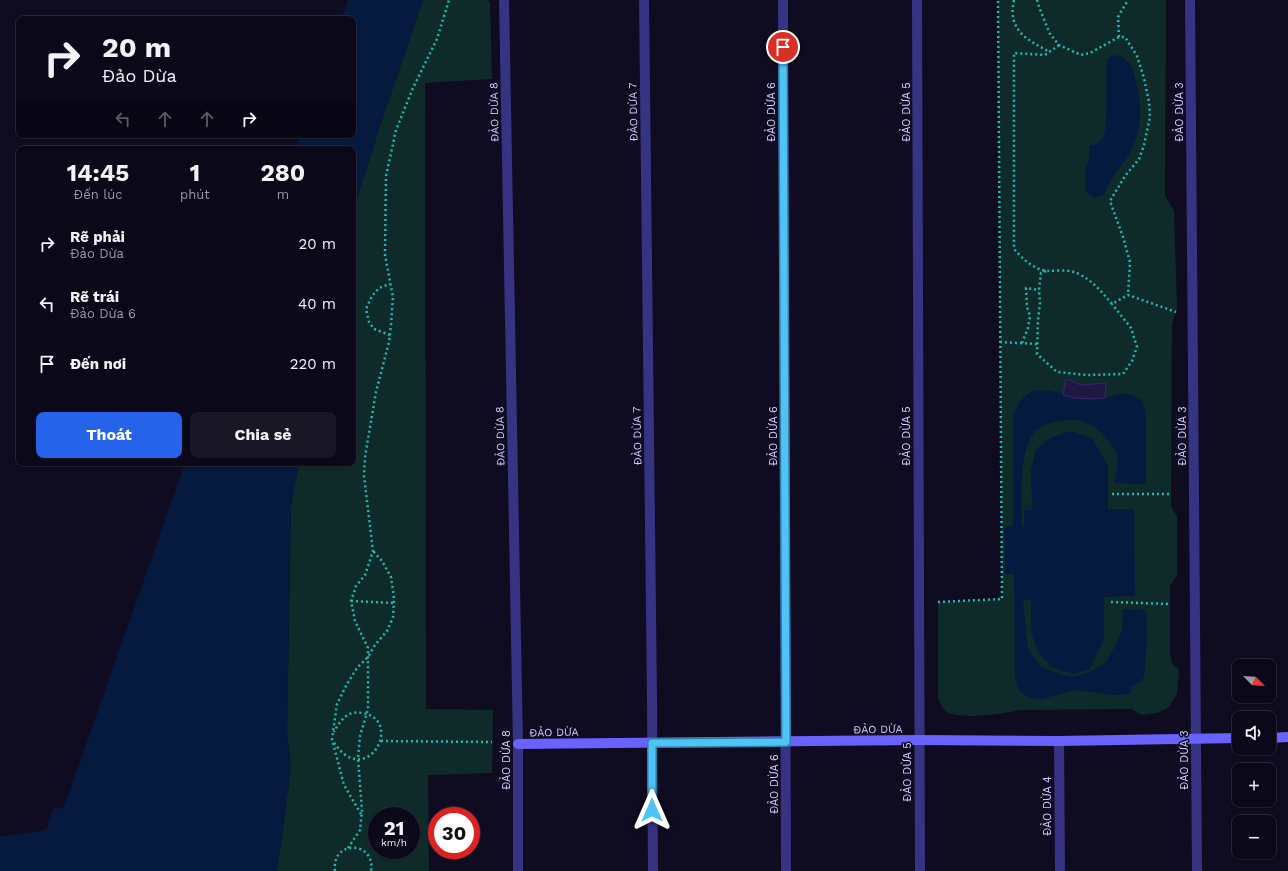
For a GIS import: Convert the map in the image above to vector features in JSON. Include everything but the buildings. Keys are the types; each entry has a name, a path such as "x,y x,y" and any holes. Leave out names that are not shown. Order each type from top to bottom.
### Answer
{"street":[{"name":"ĐẢO DỪA 8","path":"504,0 518,744 518,871"},
{"name":"ĐẢO DỪA 7","path":"644,0 653,871"},
{"name":"ĐẢO DỪA 6","path":"783,0 786,871"},
{"name":"ĐẢO DỪA 5","path":"917,0 920,871"},
{"name":"ĐẢO DỪA 3","path":"1190,0 1197,871"},
{"path":"1276,738 1288,737"},
{"name":"ĐẢO DỪA","path":"518,744 919,740 1059,741 1232,738"},
{"name":"ĐẢO DỪA 4","path":"1059,741 1060,871"}],"path":[{"path":"348,848 360,830 361,814 358,758 360,736 368,709 368,648 355,621 351,601 356,586 365,575 372,551 364,476 365,457 376,392 390,335 393,297 385,255 386,176 396,130 413,88 437,39 449,0"},
{"path":"938,602 1002,599 998,0"},
{"path":"1014,0 1012,12 1016,25 1022,36 1031,43 1050,52"},
{"path":"1037,0 1050,34 1059,45 1081,54 1090,53 1119,37 1126,37 1137,56 1144,78 1149,102 1150,117 1144,145 1138,159 1125,176 1110,201 1130,262 1128,295"},
{"path":"1119,37 1118,17 1128,0"},
{"path":"1046,271 1027,263 1014,249 1014,53 1045,55 1059,45"},
{"path":"1056,270 1076,273 1094,283 1131,328 1138,347 1132,361 1123,374 1087,375 1057,372 1037,354 1040,303 1039,290 1041,274 1046,271 1056,270"},
{"path":"390,284 379,288 372,296 366,309 369,322 374,329 390,335"},
{"path":"1022,343 1028,328 1030,316 1027,307 1026,288 1039,290"},
{"path":"1112,304 1128,295 1176,312"},
{"path":"1000,342 1037,344"},
{"path":"1112,494 1170,494"},
{"path":"361,814 344,785 332,739 337,704 347,684 356,668 368,658 375,645 387,631 393,617 394,604 391,577 382,561 372,551"},
{"path":"351,601 394,604"},
{"path":"1111,602 1170,604"},
{"path":"333,734 340,721 345,716 352,713 367,713 377,722 382,735 377,749 365,758 350,757 344,754 333,742"},
{"path":"381,741 492,742"},
{"path":"335,871 338,854 348,848 355,847 361,849 370,858 372,864 371,871"}],"green space":[{"path":"423,0 488,0 490,4 492,79 425,83 426,709 493,710 492,773 428,775 429,871 277,871 291,768 287,731 291,506 298,466 356,466 356,202 379,129"},
{"path":"998,0 1166,0 1165,196 1174,211 1177,306 1172,325 1171,507 1177,516 1177,575 1170,586 1170,654 1172,664 1179,670 1177,694 1168,708 1157,713 1142,715 1131,709 1019,710 992,715 968,716 950,713 944,710 938,698 938,602 1002,599"}],"water":[{"path":"348,0 423,0 379,129 356,202 356,146 296,146 299,138 356,138 356,16 342,16"},
{"path":"1118,55 1129,63 1134,73 1140,108 1138,134 1129,155 1112,179 1104,195 1095,198 1085,189 1086,166 1089,161 1089,146 1096,144 1103,139 1106,125 1107,60 1112,56"},
{"path":"1035,390 1049,391 1090,399 1105,398 1122,393 1135,396 1143,401 1146,417 1146,484 1114,483 1118,462 1114,449 1106,438 1094,427 1088,423 1075,420 1052,423 1041,427 1033,434 1028,443 1025,454 1022,478 1022,526 1024,526 1024,510 1032,510 1031,470 1036,449 1052,437 1071,431 1092,438 1108,466 1108,509 1134,509 1135,596 1104,597 1104,639 1090,669 1073,674 1051,667 1038,652 1031,633 1031,600 1023,600 1028,650 1042,667 1066,676 1077,676 1092,671 1106,662 1122,631 1123,609 1146,610 1147,639 1144,677 1141,682 1131,686 1131,693 1115,695 1073,690 1041,699 1030,698 1020,692 1017,686 1015,675 1014,574 1005,574 1004,527 1013,526 1013,415 1021,400 1027,394"},
{"path":"184,466 298,466 291,506 287,731 291,768 277,871 0,871 0,837 40,831 47,828 53,809 64,807"}],"route":[{"path":"652,810 652,743 786,742 783,47"}]}
